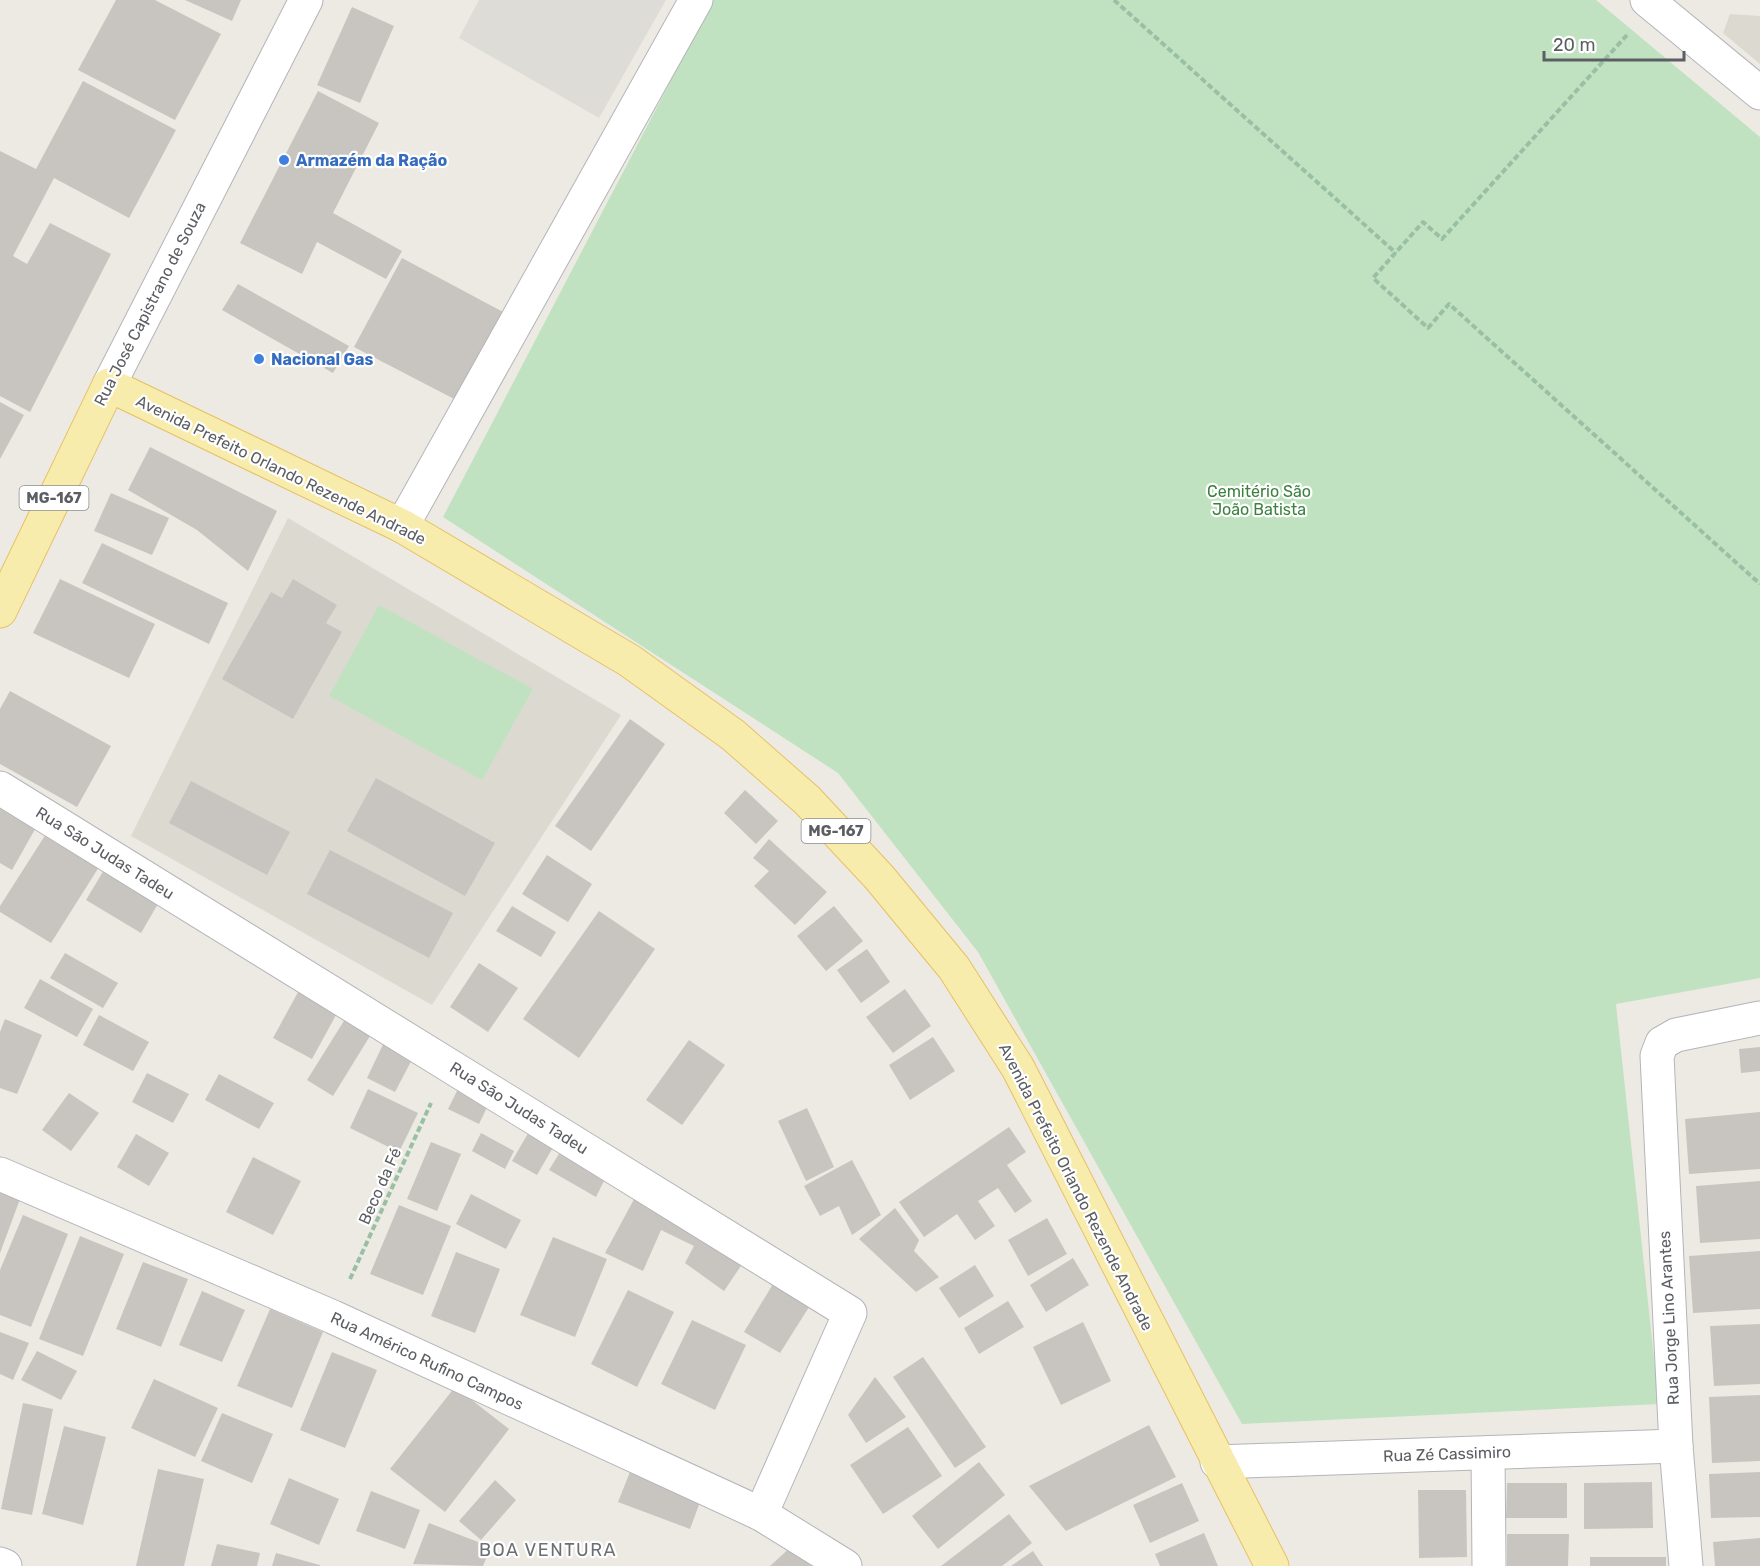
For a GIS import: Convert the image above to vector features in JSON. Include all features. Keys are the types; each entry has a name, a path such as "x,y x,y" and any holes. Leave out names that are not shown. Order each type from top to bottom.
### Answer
{"main road":[{"name":"Avenida Prefeito Orlando Rezende Andrade","path":"109,385 402,526 630,660 733,735 807,800 879,877 954,968 1018,1068 1272,1566"},
{"name":"Rua José Capistrano de Souza","path":"1,605 109,385"}],"street":[{"name":"Rua José Capistrano de Souza","path":"109,385 306,0"},
{"path":"402,526 696,0"},
{"path":"1651,3 1760,93"},
{"name":"Rua São Judas Tadeu","path":"0,788 850,1313 761,1514"},
{"name":"Rua Jorge Lino Arantes","path":"1686,1566 1676,1446 1656,1056 1662,1043 1676,1035 1760,1018"},
{"name":"Rua Américo Rufino Campos","path":"0,1174 333,1317 761,1514 845,1566"},
{"name":"Rua Zé Cassimiro","path":"1217,1462 1676,1446"},
{"path":"1488,1453 1489,1566"},
{"path":"0,1564 6,1566"}],"path":[{"path":"1114,0 1396,254"},
{"path":"1651,3 1442,239 1423,222 1372,278 1428,328 1449,304 1760,584"},
{"name":"Beco da Fé","path":"333,1317 448,1064"}],"shaded area":[{"path":"479,0 666,0 599,118 459,38"},
{"path":"1730,14 1760,16 1760,64 1723,33"},
{"path":"288,518 621,715 432,1005 131,836"}],"green space":[{"name":"Cemitério São João Batista","path":"713,0 1596,0 1760,137 1760,978 1616,1004 1659,1404 1242,1424 978,952 838,773 443,517"},
{"path":"379,605 533,689 482,780 329,696"}],"building":[{"path":"116,0 155,0 221,34 175,120 78,70"},
{"path":"185,0 241,0 232,21"},
{"path":"352,7 394,26 360,103 317,85"},
{"path":"83,81 176,130 129,218 54,178 13,256 27,264 50,223 111,254 30,412 0,396 0,151 36,169"},
{"path":"318,91 379,123 333,213 402,251 386,279 317,242 302,274 240,243"},
{"path":"402,258 505,313 458,401 354,347"},
{"path":"238,284 349,346 333,373 222,310"},
{"path":"0,402 24,415 0,459"},
{"path":"150,447 277,511 248,571 197,530 128,490"},
{"path":"111,493 169,518 152,555 94,531"},
{"path":"102,543 228,603 209,644 82,583"},
{"path":"60,579 155,624 129,678 33,633"},
{"path":"293,579 337,605 326,623 342,632 293,719 222,679 271,592 282,598"},
{"path":"10,691 111,746 77,807 0,764 0,709"},
{"path":"630,719 665,744 591,851 555,826"},
{"path":"376,778 495,843 465,896 347,831"},
{"path":"191,781 290,832 267,875 169,823"},
{"path":"745,790 778,821 756,844 724,813"},
{"path":"0,803 38,824 12,870 0,863"},
{"path":"46,834 99,867 51,943 0,912 0,906"},
{"path":"769,839 827,892 795,925 754,886 769,871 753,858"},
{"path":"330,850 453,913 429,958 307,894"},
{"path":"547,855 592,884 568,922 522,894"},
{"path":"104,870 159,902 141,933 86,900"},
{"path":"512,906 556,932 541,957 496,931"},
{"path":"834,906 863,941 826,971 797,936"},
{"path":"599,911 655,949 579,1058 523,1019"},
{"path":"867,949 890,982 861,1003 837,970"},
{"path":"65,953 118,983 103,1008 50,978"},
{"path":"479,963 518,988 488,1032 450,1007"},
{"path":"40,979 93,1009 77,1037 24,1008"},
{"path":"303,983 342,1004 312,1059 273,1038"},
{"path":"905,989 931,1026 893,1053 866,1017"},
{"path":"352,1008 378,1023 333,1096 307,1080"},
{"path":"99,1015 149,1042 133,1071 83,1045"},
{"path":"5,1019 42,1035 17,1094 0,1088 0,1032"},
{"path":"389,1032 417,1050 395,1092 367,1078"},
{"path":"933,1037 955,1071 910,1100 889,1065"},
{"path":"689,1040 725,1065 682,1125 646,1100"},
{"path":"1760,1047 1760,1071 1741,1073 1739,1049"},
{"path":"147,1073 189,1094 173,1123 132,1102"},
{"path":"219,1074 274,1103 259,1129 205,1100"},
{"path":"463,1079 492,1097 479,1124 448,1109"},
{"path":"368,1089 418,1113 399,1152 350,1128"},
{"path":"69,1093 99,1113 71,1151 42,1130"},
{"path":"807,1108 834,1167 806,1181 778,1121"},
{"path":"1760,1112 1760,1169 1689,1174 1685,1119"},
{"path":"534,1123 559,1137 537,1175 512,1161"},
{"path":"1009,1127 1026,1152 1007,1165 1032,1201 1015,1213 998,1188 978,1201 995,1226 975,1240 957,1214 924,1237 899,1202"},
{"path":"481,1133 514,1151 505,1169 472,1151"},
{"path":"136,1134 169,1153 149,1186 117,1167"},
{"path":"567,1141 610,1169 596,1197 549,1170"},
{"path":"431,1142 461,1154 437,1211 407,1199"},
{"path":"253,1157 301,1181 273,1235 226,1212"},
{"path":"852,1160 881,1215 852,1235 839,1206 820,1216 804,1186"},
{"path":"1760,1181 1760,1239 1700,1243 1696,1186"},
{"path":"0,1182 23,1191 0,1253"},
{"path":"639,1190 749,1254 724,1291 685,1263 694,1246 661,1230 643,1271 605,1253"},
{"path":"471,1194 521,1220 506,1249 456,1224"},
{"path":"399,1205 451,1226 423,1295 370,1274"},
{"path":"895,1208 919,1240 914,1251 939,1277 916,1292 859,1239"},
{"path":"23,1215 68,1234 31,1327 0,1315 0,1270"},
{"path":"1047,1218 1067,1254 1028,1276 1008,1240"},
{"path":"80,1236 124,1254 83,1356 39,1339"},
{"path":"553,1237 607,1259 575,1337 520,1315"},
{"path":"1760,1251 1760,1309 1693,1313 1689,1256"},
{"path":"456,1252 500,1269 475,1333 431,1316"},
{"path":"1073,1258 1089,1285 1046,1312 1030,1285"},
{"path":"143,1262 188,1279 161,1347 116,1329"},
{"path":"975,1265 994,1296 959,1318 939,1288"},
{"path":"779,1274 816,1296 780,1353 744,1332"},
{"path":"628,1290 674,1312 637,1387 591,1364"},
{"path":"202,1291 245,1310 222,1362 179,1345"},
{"path":"1008,1301 1024,1327 979,1354 964,1328"},
{"path":"270,1309 323,1332 292,1408 237,1386"},
{"path":"692,1320 746,1345 715,1410 661,1384"},
{"path":"1083,1322 1111,1381 1061,1405 1033,1347"},
{"path":"1760,1324 1760,1384 1714,1386 1710,1326"},
{"path":"0,1332 29,1343 13,1380 0,1374"},
{"path":"37,1351 77,1371 61,1400 21,1380"},
{"path":"332,1352 377,1370 345,1448 300,1430"},
{"path":"923,1357 986,1447 955,1468 893,1377"},
{"path":"875,1377 906,1417 866,1443 848,1415"},
{"path":"154,1379 218,1408 195,1457 131,1428"},
{"path":"455,1387 509,1429 445,1512 390,1469"},
{"path":"1760,1395 1760,1461 1712,1463 1709,1397"},
{"path":"23,1403 53,1409 32,1515 1,1509"},
{"path":"222,1413 273,1434 252,1483 201,1461"},
{"path":"1149,1425 1176,1477 1066,1531 1029,1486"},
{"path":"64,1426 106,1437 83,1525 42,1514"},
{"path":"908,1427 942,1476 883,1514 850,1465"},
{"path":"979,1462 1005,1495 938,1549 912,1516"},
{"path":"632,1467 703,1494 690,1529 618,1502"},
{"path":"158,1469 204,1479 184,1566 136,1566"},
{"path":"1760,1472 1760,1517 1711,1518 1709,1474"},
{"path":"289,1478 339,1499 319,1545 270,1524"},
{"path":"495,1480 516,1500 481,1540 459,1521"},
{"path":"1652,1482 1653,1528 1584,1529 1584,1483"},
{"path":"1182,1483 1199,1521 1150,1543 1133,1505"},
{"path":"1507,1483 1567,1483 1567,1518 1506,1518"},
{"path":"1418,1490 1466,1490 1467,1557 1419,1558"},
{"path":"371,1491 420,1510 405,1549 356,1531"},
{"path":"1009,1514 1032,1543 1002,1566 941,1566"},
{"path":"429,1523 491,1547 483,1566 413,1564"},
{"path":"1204,1533 1218,1566 1160,1566 1155,1554"},
{"path":"1507,1534 1569,1534 1568,1566 1507,1566"},
{"path":"1760,1538 1760,1566 1715,1566 1713,1542"},
{"path":"217,1544 260,1553 257,1566 211,1566"},
{"path":"793,1545 828,1566 770,1566"},
{"path":"1033,1551 1043,1566 1011,1566"},
{"path":"276,1553 320,1565 320,1566 272,1566"},
{"path":"1590,1557 1666,1557 1666,1566 1590,1566"}],"place":[{"name":"Armazém da Ração","path":"284,160"},
{"name":"Nacional Gas","path":"259,359"}],"district":[{"name":"BOA VENTURA","path":"548,1550"}]}
